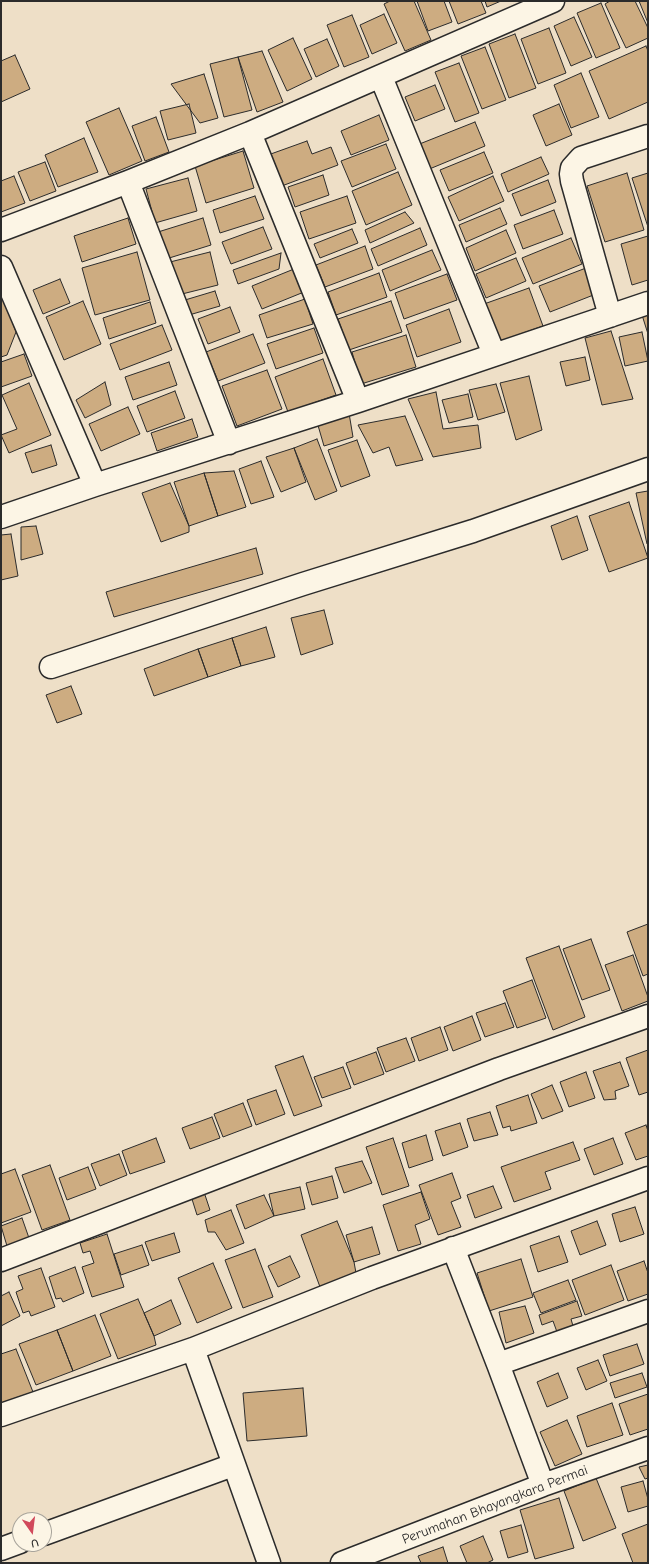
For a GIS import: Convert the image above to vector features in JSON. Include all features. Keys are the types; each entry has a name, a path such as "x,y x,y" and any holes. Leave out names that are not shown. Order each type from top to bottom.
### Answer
{"street":[{"path":"1,230 128,182 250,133 553,1"},
{"path":"381,77 494,354"},
{"path":"250,133 358,401"},
{"path":"610,316 572,181 572,168 581,158 648,136"},
{"path":"128,182 229,443"},
{"path":"1,267 95,485"},
{"path":"1,517 95,485 358,401 648,303"},
{"path":"51,667 473,530 648,469"},
{"path":"1,1260 499,1070 648,1016"},
{"path":"1,1416 193,1349 372,1278 648,1178"},
{"path":"453,1248 543,1485"},
{"path":"498,1364 648,1311"},
{"path":"193,1349 269,1563"},
{"name":"Perumahan Bhayangkara Permai","path":"342,1563 543,1485 648,1448"},
{"path":"52,1531 234,1465"},
{"path":"1,1549 12,1545"}],"building":[{"path":"390,1 414,1 431,40 405,51 384,4"},
{"path":"417,1 444,1 452,22 428,31"},
{"path":"449,1 481,1 486,13 458,24"},
{"path":"485,1 501,1 487,7"},
{"path":"610,1 635,1 648,28 648,38 626,48 605,4"},
{"path":"639,1 648,1 648,23"},
{"path":"601,3 620,48 596,58 577,13"},
{"path":"384,14 397,43 372,54 360,25"},
{"path":"352,15 369,57 344,67 327,25"},
{"path":"574,17 592,57 571,66 554,26"},
{"path":"549,28 566,73 538,84 521,39"},
{"path":"515,34 536,88 509,98 489,44"},
{"path":"293,38 312,79 287,91 268,50"},
{"path":"327,39 339,66 316,77 304,49"},
{"path":"646,46 648,51 648,102 609,119 589,71"},
{"path":"485,47 506,100 482,109 461,56"},
{"path":"262,51 283,102 257,112 238,57"},
{"path":"15,55 30,89 1,102 1,61"},
{"path":"238,57 252,110 224,117 210,64"},
{"path":"459,63 479,113 455,122 435,72"},
{"path":"581,73 599,117 571,128 554,85"},
{"path":"204,74 218,118 200,123 171,84"},
{"path":"435,85 445,109 415,121 405,97"},
{"path":"189,104 196,133 168,140 160,111"},
{"path":"559,104 572,135 546,146 533,115"},
{"path":"119,108 142,161 109,175 86,122"},
{"path":"379,115 389,140 351,155 341,131"},
{"path":"156,117 169,152 145,161 132,126"},
{"path":"475,122 485,146 427,170 417,145"},
{"path":"84,138 98,172 58,187 45,155"},
{"path":"307,141 312,154 331,147 338,165 279,187 268,155"},
{"path":"386,144 396,169 352,187 341,161"},
{"path":"243,151 254,188 206,203 195,166"},
{"path":"484,152 493,173 449,191 440,170"},
{"path":"541,157 549,174 508,192 501,174"},
{"path":"45,162 56,191 30,201 18,172"},
{"path":"398,172 412,205 366,225 352,191"},
{"path":"627,173 644,230 605,242 587,186"},
{"path":"648,173 648,227 632,178"},
{"path":"323,175 329,195 295,207 288,187"},
{"path":"14,176 25,203 1,212 1,181"},
{"path":"493,176 504,201 459,221 448,197"},
{"path":"188,178 197,211 155,223 146,189"},
{"path":"548,180 556,202 521,216 512,194"},
{"path":"255,196 264,219 220,233 213,210"},
{"path":"347,196 356,223 309,239 300,212"},
{"path":"500,208 507,224 466,242 459,225"},
{"path":"554,210 563,234 523,249 514,225"},
{"path":"405,212 414,223 370,243 365,230"},
{"path":"128,218 136,244 82,262 74,236"},
{"path":"203,218 211,245 166,259 158,232"},
{"path":"263,227 272,249 231,264 222,242"},
{"path":"420,228 427,245 378,266 371,249"},
{"path":"352,229 358,243 320,258 314,244"},
{"path":"506,230 516,253 475,271 466,248"},
{"path":"648,236 648,280 632,285 621,244"},
{"path":"571,238 582,264 533,284 522,258"},
{"path":"365,246 373,269 325,287 316,265"},
{"path":"432,250 441,270 390,291 382,270"},
{"path":"137,252 150,300 95,315 82,268"},
{"path":"210,252 218,285 178,295 170,262"},
{"path":"281,253 279,269 238,284 233,270"},
{"path":"516,258 526,281 486,298 476,274"},
{"path":"586,268 596,294 550,312 539,286"},
{"path":"294,269 304,292 262,309 252,286"},
{"path":"379,273 387,297 336,315 328,292"},
{"path":"447,274 457,300 404,319 395,293"},
{"path":"60,279 70,303 43,314 33,290"},
{"path":"529,288 543,326 498,342 484,304"},
{"path":"215,291 220,306 189,315 185,300"},
{"path":"1,294 16,332 7,355 1,357"},
{"path":"305,299 313,324 267,338 259,315"},
{"path":"83,301 101,344 64,360 46,317"},
{"path":"391,301 402,332 349,350 338,319"},
{"path":"150,302 156,323 109,339 103,318"},
{"path":"230,307 240,332 208,344 198,319"},
{"path":"449,309 461,342 417,357 406,325"},
{"path":"648,313 648,334 642,315"},
{"path":"162,325 172,350 120,370 110,344"},
{"path":"314,328 323,353 276,369 267,344"},
{"path":"611,331 633,399 602,405 585,338"},
{"path":"642,332 648,361 625,366 619,337"},
{"path":"253,334 265,363 218,381 206,352"},
{"path":"406,335 416,367 361,384 352,352"},
{"path":"24,354 32,376 1,387 1,362"},
{"path":"585,357 590,380 566,386 560,362"},
{"path":"323,359 336,395 288,412 275,377"},
{"path":"169,362 177,385 133,400 125,377"},
{"path":"267,370 282,409 237,426 222,386"},
{"path":"529,376 542,430 516,440 500,383"},
{"path":"105,382 111,405 85,418 76,400"},
{"path":"29,383 51,435 9,453 1,435 17,429 2,395"},
{"path":"496,384 505,412 478,420 469,390"},
{"path":"175,391 185,418 147,432 137,406"},
{"path":"436,392 443,429 478,425 481,448 433,457 408,399"},
{"path":"468,394 473,417 449,423 442,400"},
{"path":"128,407 140,434 101,451 89,424"},
{"path":"349,413 353,437 324,446 317,422"},
{"path":"405,416 423,460 396,466 389,447 373,453 358,425"},
{"path":"192,419 198,437 157,451 151,433"},
{"path":"317,439 337,491 315,500 294,448"},
{"path":"357,440 370,476 341,487 328,450"},
{"path":"51,445 57,465 32,473 25,453"},
{"path":"294,448 306,482 281,492 266,457"},
{"path":"261,461 274,497 251,504 239,469"},
{"path":"234,471 246,507 218,516 204,473"},
{"path":"204,473 218,516 189,526 174,482"},
{"path":"170,483 189,526 189,532 161,542 142,493"},
{"path":"648,491 648,544 647,544 636,493"},
{"path":"629,502 648,558 609,572 589,516"},
{"path":"577,516 588,550 562,560 551,526"},
{"path":"36,526 43,554 21,560 21,527"},
{"path":"11,534 18,576 1,580 1,535"},
{"path":"256,548 263,574 114,617 106,592"},
{"path":"324,610 333,644 301,655 291,618"},
{"path":"266,627 275,657 241,666 232,638"},
{"path":"232,638 241,666 208,677 198,649"},
{"path":"198,649 208,677 154,696 144,669"},
{"path":"71,686 82,714 57,723 46,695"},
{"path":"648,924 648,974 643,976 627,932"},
{"path":"591,939 610,990 582,1000 563,949"},
{"path":"559,946 585,1017 553,1030 526,958"},
{"path":"633,955 648,997 648,1001 622,1011 605,965"},
{"path":"532,980 546,1018 517,1028 503,991"},
{"path":"505,1003 514,1027 485,1037 476,1013"},
{"path":"472,1016 481,1040 453,1051 444,1027"},
{"path":"440,1027 448,1050 419,1061 411,1038"},
{"path":"406,1038 415,1061 386,1072 377,1048"},
{"path":"648,1050 648,1092 639,1095 626,1058"},
{"path":"376,1052 384,1074 354,1085 346,1063"},
{"path":"303,1056 322,1106 294,1116 275,1066"},
{"path":"620,1062 629,1086 615,1091 616,1099 604,1100 593,1071"},
{"path":"343,1067 351,1088 322,1098 314,1077"},
{"path":"586,1072 595,1098 569,1107 560,1082"},
{"path":"552,1085 563,1111 542,1119 531,1094"},
{"path":"276,1090 285,1114 256,1125 247,1100"},
{"path":"528,1095 537,1123 511,1131 510,1126 503,1128 496,1106"},
{"path":"243,1103 252,1126 223,1137 214,1114"},
{"path":"490,1112 498,1135 474,1141 467,1119"},
{"path":"212,1117 220,1138 190,1149 182,1128"},
{"path":"460,1123 468,1147 443,1156 435,1131"},
{"path":"646,1125 648,1131 648,1156 636,1160 625,1133"},
{"path":"426,1135 433,1160 409,1168 402,1143"},
{"path":"156,1138 165,1162 130,1174 122,1151"},
{"path":"393,1138 409,1186 382,1195 366,1147"},
{"path":"613,1138 623,1164 594,1175 584,1149"},
{"path":"573,1142 580,1160 545,1172 551,1189 514,1202 501,1167"},
{"path":"119,1154 127,1175 100,1186 91,1164"},
{"path":"362,1161 372,1183 344,1193 335,1168"},
{"path":"50,1165 70,1220 42,1230 22,1175"},
{"path":"88,1167 96,1189 67,1200 59,1178"},
{"path":"15,1169 31,1212 1,1223 1,1174"},
{"path":"452,1173 461,1198 451,1202 461,1227 438,1235 419,1185"},
{"path":"332,1176 338,1198 312,1205 306,1183"},
{"path":"493,1186 502,1208 475,1218 467,1195"},
{"path":"300,1187 305,1209 274,1216 269,1194"},
{"path":"204,1192 210,1210 197,1215 191,1196"},
{"path":"421,1192 430,1219 415,1225 421,1244 398,1251 383,1205"},
{"path":"264,1195 274,1216 245,1229 236,1205"},
{"path":"635,1207 644,1234 620,1242 612,1214"},
{"path":"231,1210 244,1243 226,1250 215,1232 208,1232 205,1220"},
{"path":"22,1218 29,1238 7,1246 1,1226"},
{"path":"337,1221 354,1262 356,1273 320,1287 301,1235"},
{"path":"597,1221 606,1245 580,1255 571,1231"},
{"path":"372,1227 380,1254 354,1262 346,1235"},
{"path":"174,1233 180,1252 152,1261 145,1242"},
{"path":"107,1234 124,1287 92,1297 82,1267 94,1263 90,1251 83,1253 80,1243"},
{"path":"559,1236 568,1262 538,1272 530,1246"},
{"path":"142,1245 149,1265 121,1275 114,1254"},
{"path":"255,1249 273,1297 243,1308 225,1260"},
{"path":"290,1256 300,1277 278,1287 268,1266"},
{"path":"521,1259 533,1297 489,1311 477,1273"},
{"path":"644,1261 648,1273 648,1294 628,1301 617,1271"},
{"path":"213,1263 232,1308 197,1323 178,1278"},
{"path":"611,1265 624,1300 585,1315 572,1280"},
{"path":"75,1267 84,1293 63,1302 61,1298 56,1299 49,1277"},
{"path":"41,1268 55,1307 31,1316 29,1311 23,1313 16,1292 23,1289 18,1276"},
{"path":"568,1280 576,1300 541,1313 533,1293"},
{"path":"9,1292 20,1316 1,1326 1,1296"},
{"path":"138,1299 154,1336 156,1345 118,1359 100,1314"},
{"path":"171,1300 181,1324 154,1336 144,1313"},
{"path":"577,1301 582,1316 571,1319 573,1326 557,1332 553,1321 542,1325 539,1315"},
{"path":"525,1306 534,1333 506,1343 499,1312"},
{"path":"95,1315 111,1356 73,1371 57,1330"},
{"path":"57,1330 73,1371 36,1385 19,1344"},
{"path":"637,1344 644,1364 610,1376 603,1355"},
{"path":"16,1349 33,1392 1,1403 1,1354"},
{"path":"598,1360 607,1381 586,1390 577,1368"},
{"path":"558,1373 568,1398 547,1407 537,1382"},
{"path":"642,1373 647,1387 615,1398 610,1383"},
{"path":"303,1388 307,1436 247,1441 243,1393"},
{"path":"648,1394 648,1429 630,1435 619,1404"},
{"path":"612,1403 623,1435 587,1447 577,1416"},
{"path":"567,1420 582,1454 555,1466 540,1432"},
{"path":"648,1465 648,1478 645,1479 639,1467"},
{"path":"596,1478 616,1528 583,1541 564,1491"},
{"path":"643,1481 648,1499 648,1506 628,1512 621,1487"},
{"path":"559,1498 574,1548 535,1559 520,1510"},
{"path":"648,1524 648,1563 633,1563 622,1534"},
{"path":"521,1525 528,1552 508,1558 500,1531"},
{"path":"483,1536 493,1560 487,1563 467,1563 460,1546"},
{"path":"443,1547 448,1563 421,1563 418,1556"}]}
